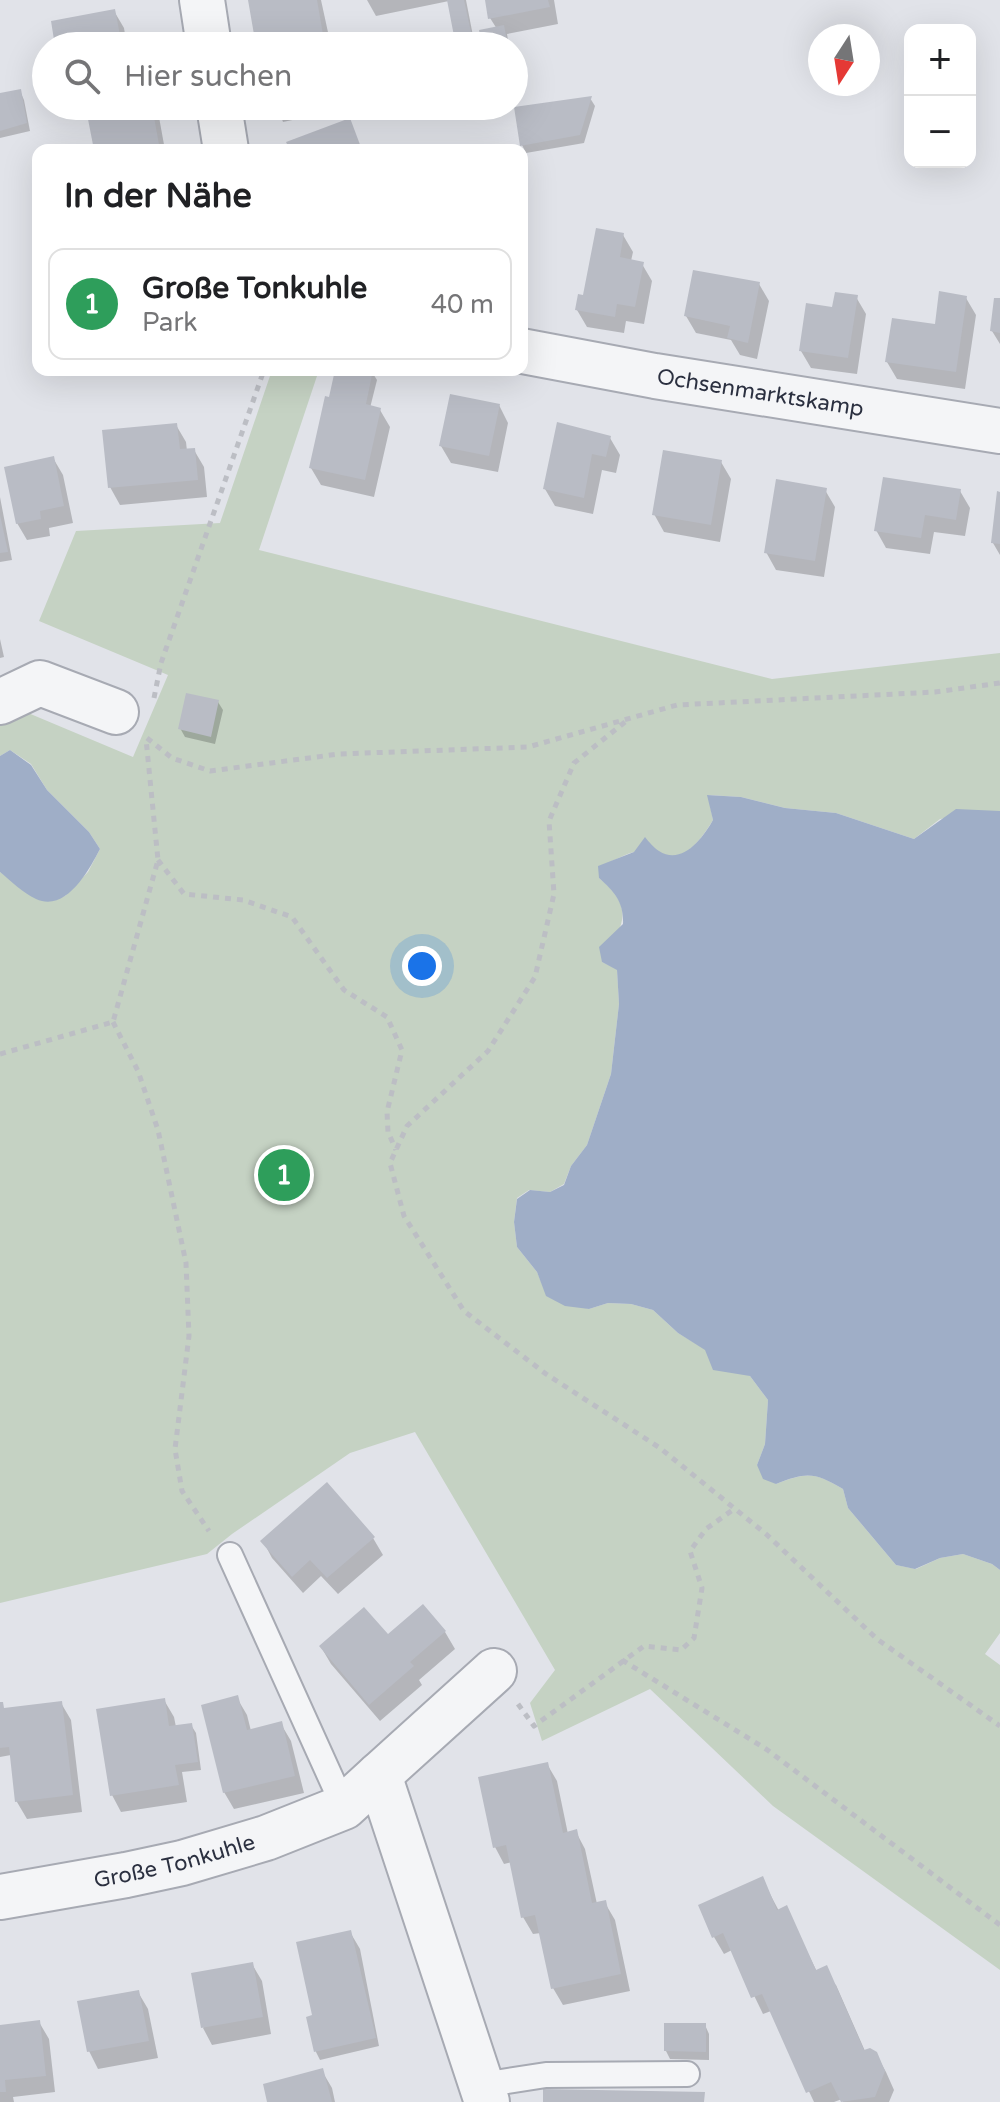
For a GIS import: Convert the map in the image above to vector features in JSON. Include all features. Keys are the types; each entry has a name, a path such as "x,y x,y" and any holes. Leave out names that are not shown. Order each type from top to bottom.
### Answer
{"street":[{"path":"202,0 207,32"},
{"path":"221,120 225,144"},
{"name":"Ochsenmarktskamp","path":"528,352 655,376 1000,431"},
{"path":"0,702 40,683 134,710"},
{"name":"Große Tonkuhle","path":"0,1897 182,1863 266,1838 344,1807 494,1671"},
{"path":"379,1775 484,2094"}],"lane":[{"path":"230,1555 344,1807"},
{"path":"484,2094 546,2075 687,2074"}],"path":[{"path":"134,710 161,663 262,376"},
{"path":"230,1555 182,1491 175,1449 189,1336 186,1263 158,1130 138,1071 113,1022 158,860 146,737 172,758 210,771 339,754 528,747 677,705 935,692 1000,683"},
{"path":"625,722 574,763 549,821 554,894 535,977 488,1051 407,1126 390,1163 404,1216 464,1311 546,1374 660,1448 766,1534 877,1639 1000,1726"},
{"path":"158,860 184,894 243,900 292,917 344,990 387,1017 402,1050 387,1112 388,1132 396,1150"},
{"path":"0,1054 113,1022"},
{"path":"534,1726 644,1646 681,1650 694,1638 702,1588 690,1551 706,1529 734,1509"},
{"path":"622,1660 766,1749 1000,1925"}],"green space":[{"path":"270,376 317,376 259,550 772,679 1000,653 1000,811 940,819 914,839 836,813 785,808 741,797 708,795 713,820 685,853 672,856 639,851 599,866 599,878 611,889 622,909 620,928 602,962 617,969 619,1004 611,1074 587,1145 571,1166 564,1184 550,1192 529,1190 517,1198 514,1222 517,1247 537,1272 547,1296 589,1309 608,1303 631,1304 653,1310 678,1333 750,1376 768,1400 765,1444 757,1465 776,1484 811,1476 825,1479 843,1489 848,1508 896,1565 916,1569 940,1558 963,1554 1000,1570 1000,1633 985,1654 1000,1665 1000,1970 773,1806 650,1689 542,1741 530,1703 555,1670 415,1432 350,1453 207,1554 0,1603 0,872 37,899 65,896 88,872 100,849 89,832 47,790 31,764 10,750 0,756 0,715 21,710 133,757 168,675 39,621 76,531 220,523"}],"water":[{"path":"10,750 31,765 47,790 89,832 100,849 75,887 57,900 47,902 36,899 0,872 0,756"},
{"path":"707,795 741,797 785,808 836,813 914,839 956,809 1000,811 1000,1570 963,1554 940,1558 915,1569 896,1565 848,1508 843,1489 825,1479 810,1476 795,1477 776,1484 763,1479 757,1465 765,1444 768,1400 750,1376 713,1370 705,1350 678,1333 653,1310 631,1304 608,1303 589,1309 565,1306 546,1296 537,1272 517,1247 514,1222 517,1199 530,1190 550,1192 564,1185 571,1166 587,1145 611,1074 619,1004 617,970 602,962 599,947 623,924 623,917 617,898 599,878 598,866 634,852 645,837 657,850 668,855 684,853 704,835 713,820"}],"building":[{"path":"248,0 317,0 323,32 254,32"},
{"path":"447,0 464,0 471,32 453,32"},
{"path":"485,0 548,0 550,7 488,19"},
{"path":"115,9 119,32 53,32 51,21"},
{"path":"504,25 505,32 479,32"},
{"path":"21,89 27,123 0,131 0,93"},
{"path":"592,96 580,135 520,144 516,120 528,120 528,105"},
{"path":"88,120 155,120 159,144 93,144"},
{"path":"351,120 360,144 287,144"},
{"path":"596,228 624,233 620,257 644,262 635,307 617,304 615,317 575,310 578,294 583,295"},
{"path":"693,270 760,282 748,343 727,338 730,326 684,316"},
{"path":"939,291 967,296 956,372 885,362 892,318 935,324"},
{"path":"835,292 858,295 848,358 799,351 806,303 832,307"},
{"path":"994,298 1000,298 1000,333 990,331"},
{"path":"334,376 372,376 366,404 381,408 365,480 309,468 325,396 329,397"},
{"path":"450,394 500,404 489,456 439,446"},
{"path":"557,422 611,436 606,457 592,454 584,498 543,489"},
{"path":"177,423 180,449 195,448 198,480 108,488 102,430"},
{"path":"663,450 722,460 711,525 652,515"},
{"path":"54,456 64,506 40,511 41,519 16,524 4,467"},
{"path":"883,477 961,489 956,520 925,515 921,538 874,531"},
{"path":"776,479 827,488 815,561 764,553"},
{"path":"997,491 1000,492 1000,544 991,543"},
{"path":"0,515 8,552 0,553"},
{"path":"186,693 219,700 211,737 178,729"},
{"path":"327,1482 375,1537 327,1578 310,1560 292,1577 260,1541"},
{"path":"423,1604 446,1631 410,1662 414,1666 369,1705 319,1646 364,1607 388,1634"},
{"path":"238,1695 247,1730 282,1721 295,1776 223,1793 201,1705"},
{"path":"165,1698 169,1726 192,1723 198,1762 175,1765 179,1785 110,1796 96,1709"},
{"path":"62,1701 73,1795 15,1802 9,1747 0,1748 0,1702 3,1702 4,1708"},
{"path":"548,1762 563,1833 577,1829 592,1903 606,1900 621,1974 551,1989 535,1915 521,1918 506,1845 493,1848 478,1777"},
{"path":"763,1876 777,1910 787,1905 816,1970 827,1965 864,2050 870,2048 877,2052 885,2071 875,2097 841,2102 831,2082 806,2093 762,1994 751,1998 723,1933 712,1938 698,1905"},
{"path":"351,1930 376,2038 314,2052 306,2017 312,2015 296,1942"},
{"path":"253,1962 263,2017 201,2028 191,1973"},
{"path":"139,1990 149,2041 87,2052 77,2001"},
{"path":"40,2020 46,2076 5,2080 6,2092 0,2092 0,2025"},
{"path":"664,2023 706,2023 706,2052 664,2051"},
{"path":"323,2068 332,2102 267,2102 263,2084"},
{"path":"543,2089 705,2092 704,2102 543,2102"}],"place":[{"name":"Große Tonkuhle","path":"284,1175"}]}
